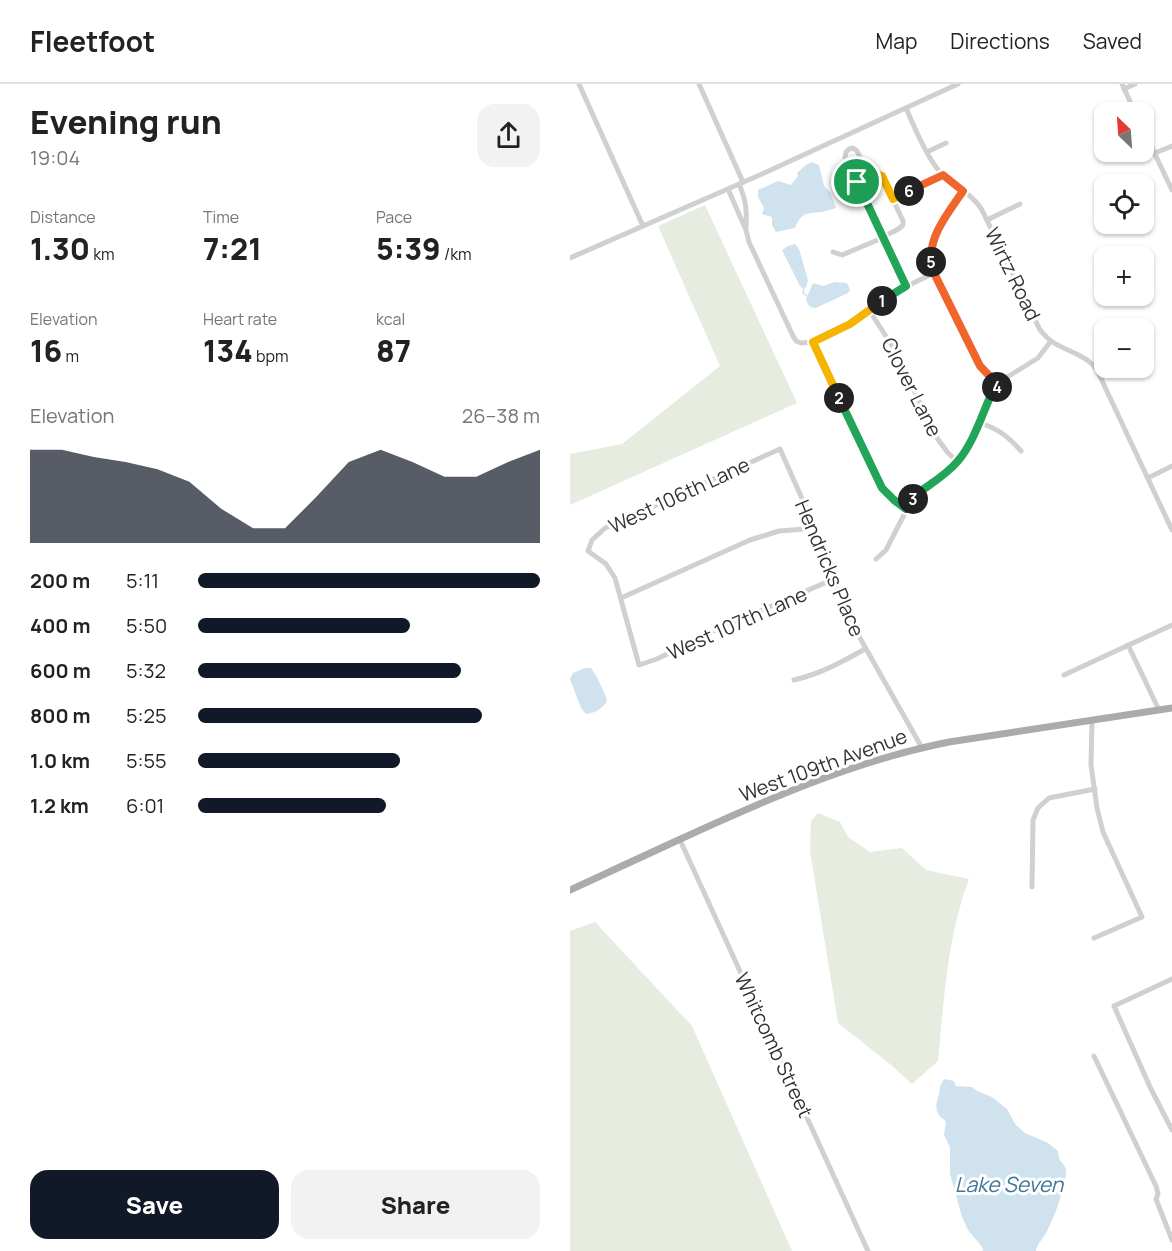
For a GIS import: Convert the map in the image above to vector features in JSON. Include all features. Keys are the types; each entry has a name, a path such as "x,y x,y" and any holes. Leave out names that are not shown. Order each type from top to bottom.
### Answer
{"main road":[{"name":"West 109th Avenue","path":"570,890 769,799 845,771 922,748 1172,708"}],"street":[{"path":"579,84 643,226"},
{"path":"699,84 741,183 747,213 746,230"},
{"path":"570,258 762,174 958,84"},
{"path":"1130,102 1123,86 1135,84"},
{"name":"Wirtz Road","path":"906,108 933,165 977,202 1040,330 1051,341 1086,358 1097,370 1172,530"},
{"path":"927,152 946,143"},
{"path":"1172,146 1155,153 1172,190"},
{"path":"869,176 857,151 853,148 849,149 845,157 906,286"},
{"path":"832,252 842,255 880,239 903,225 882,176 875,174 857,182"},
{"path":"893,199 943,175"},
{"path":"728,189 749,242 796,341 813,342 850,324 897,291 934,273"},
{"path":"963,191 937,230 930,250 932,263 934,273 980,366 998,385"},
{"path":"987,220 1020,204"},
{"name":"Clover Lane","path":"869,310 893,347 940,444 958,462"},
{"path":"876,559 886,550 906,509 917,494 958,462 998,385 1038,358 1051,341"},
{"path":"813,342 882,488 906,509"},
{"path":"979,422 999,430 1022,451"},
{"name":"Hendricks Place","path":"780,449 820,539 847,615 922,748"},
{"name":"West 106th Lane","path":"621,598 615,578 606,564 588,551 592,540 605,528 780,449"},
{"path":"1148,478 1172,466"},
{"path":"621,598 750,540 779,531 805,529 813,525"},
{"name":"West 107th Lane","path":"621,598 639,665 834,579"},
{"path":"1064,675 1172,625"},
{"path":"1128,645 1160,710"},
{"path":"794,680 833,667 865,649"},
{"path":"1092,720 1091,765 1103,832 1142,917 1094,938"},
{"path":"1032,886 1033,820 1038,808 1050,798 1095,789"},
{"name":"Whitcomb Street","path":"680,840 868,1251"},
{"path":"1172,979 1114,1006 1172,1130"},
{"path":"1094,1056 1156,1186 1158,1194 1156,1200 1172,1240"}],"shaded area":[{"path":"705,205 797,403 570,505 570,454 622,444 720,366 658,226"},
{"path":"818,813 840,822 848,837 870,852 902,848 926,870 969,879 951,946 938,1061 912,1084 838,1023 810,851 811,821"},
{"path":"595,922 692,1026 792,1251 570,1251 570,931"}],"water":[{"path":"812,162 819,165 824,186 830,192 836,208 806,214 795,228 776,232 772,225 772,217 762,214 764,208 758,197 758,190 778,181 791,185 798,176 797,173"},
{"path":"795,244 799,249 808,280 806,288 800,286 782,250"},
{"path":"835,282 847,283 850,290 848,293 816,308 809,306 806,299 813,283 823,286"},
{"path":"591,668 597,677 607,701 598,710 586,714 581,708 570,679 573,673"},
{"name":"Lake Seven","path":"944,1079 954,1081 956,1086 972,1087 992,1097 1007,1109 1015,1124 1025,1133 1048,1143 1058,1151 1066,1170 1064,1186 1053,1218 1036,1251 983,1251 968,1230 950,1174 950,1147 944,1135 946,1122 936,1108 940,1086"}],"waterway":[{"path":"804,288 803,293 807,296"}],"route":[{"path":"878,174 882,176 893,199 943,175 963,191 937,230 930,250 932,263 934,273 980,366 998,385 958,462 917,494 906,509 882,488 813,342 850,324 906,286 857,182 878,174"}]}
